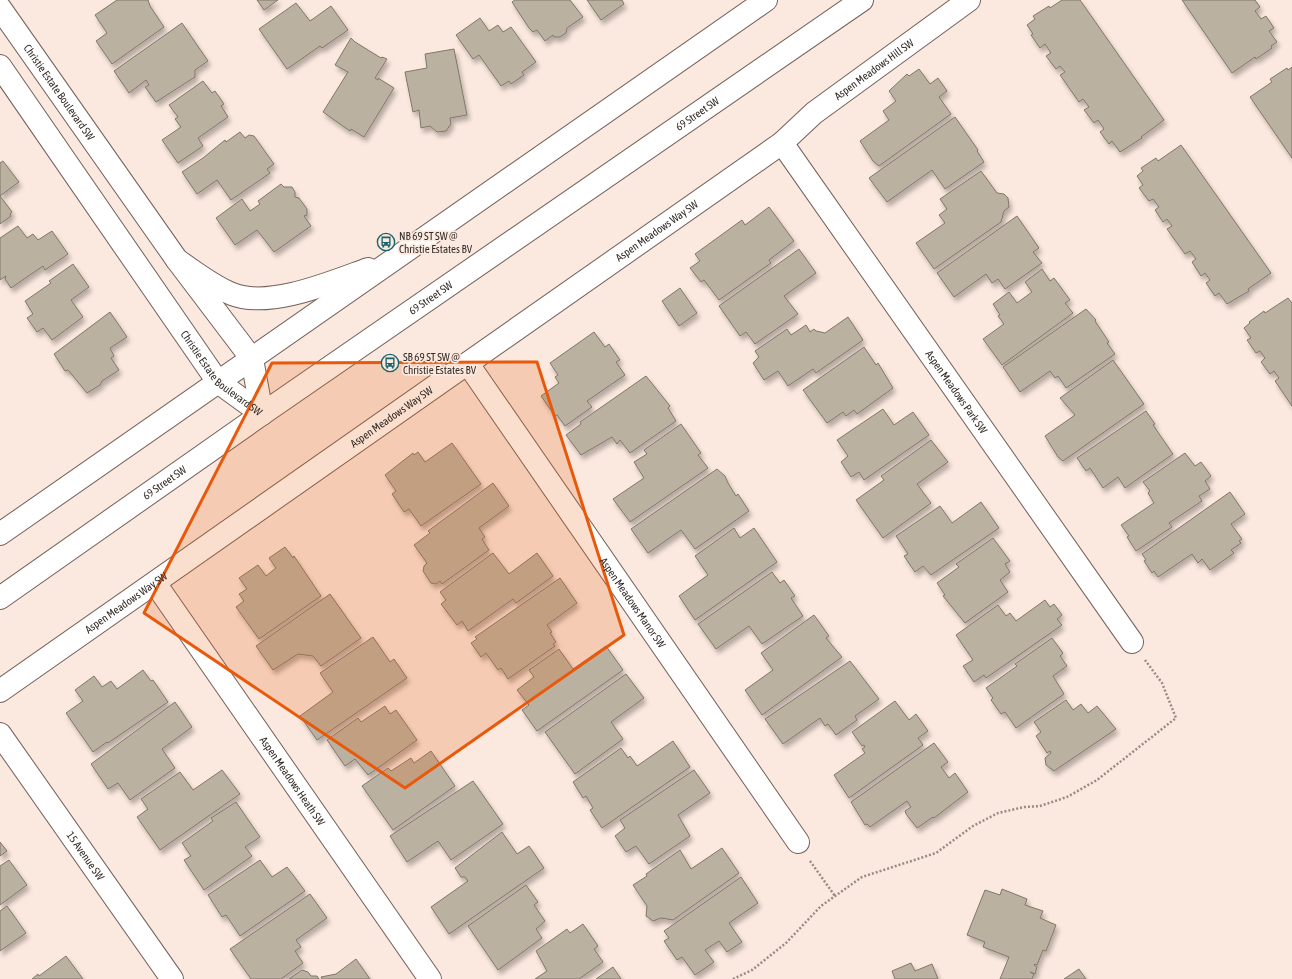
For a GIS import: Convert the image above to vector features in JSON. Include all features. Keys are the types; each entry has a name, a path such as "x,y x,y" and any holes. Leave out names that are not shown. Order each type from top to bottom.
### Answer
{"street":[{"path":"0,534 766,0"},
{"name":"69 Street SW","path":"0,598 262,414 862,0"},
{"name":"Aspen Meadows Hill SW","path":"782,143 814,113 969,0"},
{"name":"Christie Estate Boulevard SW","path":"0,8 178,260 252,359 262,414"},
{"name":"Christie Estate Boulevard SW","path":"0,66 218,382 262,414"},
{"name":"Aspen Meadows Way SW","path":"0,691 782,143"},
{"name":"Aspen Meadows Park SW","path":"782,143 1132,642"},
{"path":"178,260 210,283 233,294 263,299 323,285 397,258"},
{"name":"Aspen Meadows Manor SW","path":"468,364 798,842"},
{"name":"Aspen Meadows Heath SW","path":"155,582 430,979"},
{"name":"15 Avenue SW","path":"0,734 172,979"}],"path":[{"path":"733,979 752,970 786,943 821,906 862,876 936,853 972,826 998,813 1040,806 1073,793 1098,780 1176,718 1162,683 1132,642"},
{"path":"798,842 818,875 835,896"}],"highlighted area":[{"path":"537,362 624,635 405,788 144,613 272,363"}],"building":[{"path":"117,0 148,0 150,6 164,27 112,64 96,41 107,33 95,15"},
{"path":"257,0 278,0 264,10"},
{"path":"515,0 570,0 583,17 567,28 566,33 560,37 554,37 553,35 545,41 537,30 533,32 529,28 512,2"},
{"path":"587,0 622,0 624,4 601,20"},
{"path":"1062,0 1080,0 1164,120 1141,137 1142,138 1120,152 1112,141 1109,144 1100,132 1104,129 1098,120 1094,123 1084,110 1089,107 1083,99 1079,102 1060,75 1065,72 1060,66 1056,69 1046,56 1051,53 1045,44 1040,48 1031,35 1033,34 1027,25 1035,19 1033,16 1049,6 1050,8"},
{"path":"1182,0 1255,0 1260,7 1255,11 1261,19 1266,16 1274,28 1269,31 1277,42 1271,46 1272,48 1256,59 1255,57 1232,73"},
{"path":"296,3 310,21 331,6 348,30 322,48 320,46 287,69 259,29"},
{"path":"480,18 489,31 498,25 503,32 511,27 536,62 522,72 524,75 511,84 509,81 501,86 479,55 473,59 456,35"},
{"path":"182,23 208,61 195,70 195,77 156,102 145,87 149,85 146,80 129,93 114,71"},
{"path":"351,38 381,58 387,59 375,78 378,80 378,78 394,88 364,137 351,129 350,131 323,112 348,72 335,65"},
{"path":"454,49 467,115 450,118 451,124 446,131 437,132 430,126 421,128 419,110 413,112 405,72 427,68 425,54"},
{"path":"1292,67 1292,158 1250,97 1272,82 1270,79 1287,68 1288,70"},
{"path":"919,69 930,84 938,78 947,91 939,97 951,114 879,166 873,161 860,141 889,120 883,111 896,101 889,91 907,74 909,76"},
{"path":"203,81 212,93 215,91 224,104 221,106 228,117 198,138 203,146 178,163 162,140 181,127 175,119 178,117 169,105"},
{"path":"955,117 978,150 977,151 984,162 945,189 932,170 887,202 869,178"},
{"path":"240,132 245,138 249,135 254,136 274,164 267,169 270,173 231,200 217,180 197,194 182,172 203,158 225,140 226,142"},
{"path":"1181,145 1271,273 1248,289 1249,291 1227,304 1219,293 1215,296 1206,283 1210,280 1205,273 1201,276 1192,262 1196,259 1190,251 1185,254 1167,229 1172,226 1167,219 1163,222 1155,210 1159,207 1153,199 1149,201 1139,188 1143,185 1137,176 1143,171 1141,168 1156,158 1158,161"},
{"path":"3,161 19,182 0,196 0,163"},
{"path":"981,171 997,193 1004,194 1008,198 1009,207 1004,211 1001,222 934,269 916,243 945,223 939,215 947,209 940,199"},
{"path":"281,184 284,187 292,187 295,192 295,197 299,198 307,209 307,215 304,216 311,226 274,252 257,230 235,245 216,218 242,199 250,211 260,204 258,201"},
{"path":"0,196 12,212 10,214 11,216 0,224"},
{"path":"769,207 794,241 769,260 771,263 719,300 704,280 701,282 690,268 700,261 695,254 742,220 745,225"},
{"path":"1017,216 1039,248 1033,252 1042,263 1005,289 998,279 992,283 986,274 954,297 937,273"},
{"path":"18,226 27,238 33,234 38,240 52,231 68,254 45,270 43,266 11,288 5,279 6,276 0,280 0,238"},
{"path":"799,249 816,273 784,296 798,314 755,344 746,332 740,336 719,306"},
{"path":"73,264 89,287 71,300 83,317 52,340 43,328 37,332 27,318 33,314 25,301 51,283 49,281"},
{"path":"1042,269 1050,281 1054,278 1070,300 1065,303 1073,313 1002,365 983,339 1004,324 998,316 1000,315 993,304 1009,292 1017,303 1032,292 1025,282"},
{"path":"680,288 697,313 679,326 662,301"},
{"path":"1288,298 1292,303 1292,406 1275,381 1279,378 1274,371 1270,374 1261,362 1265,358 1260,351 1256,353 1247,340 1251,338 1244,328 1250,323 1249,322 1264,311 1265,313"},
{"path":"1086,309 1096,320 1095,321 1109,342 1107,343 1115,354 1066,388 1058,376 1055,378 1050,371 1020,392 1003,367"},
{"path":"110,312 127,337 110,348 114,356 111,358 119,370 87,393 68,370 65,371 54,354"},
{"path":"848,317 863,340 816,373 813,369 788,386 778,371 764,380 753,363 759,357 755,351 787,329 791,335 806,325 810,332 814,329 825,333"},
{"path":"594,332 605,347 609,344 620,360 616,362 625,375 587,401 592,407 565,426 557,415 555,416 541,396 559,383 555,377 558,375 550,363"},
{"path":"864,347 876,365 878,363 893,388 857,414 854,410 846,416 843,412 827,423 803,390"},
{"path":"1113,360 1144,404 1063,461 1058,457 1045,436 1075,415 1060,398"},
{"path":"646,376 670,406 668,408 676,421 630,453 620,440 617,444 612,437 581,455 566,435 581,424 580,422"},
{"path":"883,409 894,425 913,412 929,435 864,480 859,472 851,477 841,462 848,456 837,440"},
{"path":"1146,411 1155,424 1153,425 1173,454 1125,488 1118,477 1103,488 1090,468 1086,471 1077,458"},
{"path":"681,424 701,453 698,455 708,468 630,522 613,499 644,478 634,462 647,454 644,450"},
{"path":"931,440 948,462 917,484 931,503 883,538 856,500 884,480 881,476"},
{"path":"452,443 481,484 421,526 409,509 404,512 392,494 396,491 385,475 413,453 414,455 418,452 425,462"},
{"path":"1185,453 1195,466 1201,462 1211,476 1205,481 1210,489 1199,496 1202,501 1169,523 1172,527 1136,551 1127,537 1129,536 1121,525 1154,503 1148,493 1150,491 1143,482"},
{"path":"717,469 725,476 736,496 738,494 749,511 695,549 681,530 648,553 631,529"},
{"path":"493,483 509,506 479,528 485,537 482,539 489,550 442,584 440,581 436,584 431,583 423,571 424,566 427,563 414,545 430,533 428,531"},
{"path":"1230,492 1245,514 1231,524 1242,539 1239,541 1241,543 1231,550 1234,553 1210,570 1202,559 1198,563 1192,554 1158,577 1154,571 1152,573 1144,561 1146,560 1142,554"},
{"path":"981,502 999,528 931,575 923,566 915,572 904,556 908,554 896,536 940,506 952,523"},
{"path":"734,528 740,538 754,528 777,562 695,620 679,596 708,575 695,556"},
{"path":"993,538 1010,561 1005,564 1010,572 1000,580 1008,592 965,623 943,596 945,595 937,583 959,567 956,564"},
{"path":"285,547 293,558 294,556 321,596 259,639 236,607 244,601 239,594 247,589 239,578 258,565 266,576 276,568 269,558"},
{"path":"493,553 509,574 537,553 553,576 516,603 513,599 468,631 462,621 457,625 441,604 446,600 440,592"},
{"path":"772,572 780,583 784,580 795,596 791,598 803,616 762,644 749,626 716,649 698,624"},
{"path":"560,578 577,603 547,625 556,642 553,644 555,646 508,679 501,668 498,670 486,653 481,657 471,643 477,639 475,637"},
{"path":"330,594 361,638 321,666 313,656 298,654 273,670 256,646"},
{"path":"1045,600 1050,607 1054,604 1062,615 1057,619 1062,625 986,678 984,675 974,682 963,666 973,660 956,635 998,605 1006,616 1010,613 1016,621"},
{"path":"814,615 829,636 826,638 842,657 762,715 745,690 773,670 761,653"},
{"path":"373,637 390,662 394,659 407,678 317,740 300,716 333,692 320,673"},
{"path":"1052,638 1063,653 1060,656 1067,666 1053,676 1064,694 1016,728 1005,712 1001,714 991,700 993,698 986,688 1017,666 1015,664"},
{"path":"606,646 623,670 537,731 522,710 529,705 517,690 534,677 529,670 559,649 573,669"},
{"path":"850,661 879,699 855,716 857,720 836,735 828,724 825,726 820,718 783,744 765,719"},
{"path":"143,670 151,681 153,680 168,702 93,752 66,713 83,701 75,690 94,676 102,687 111,681 117,689"},
{"path":"626,674 644,698 611,722 623,739 575,774 545,732"},
{"path":"1066,700 1073,710 1081,704 1088,713 1097,706 1116,729 1054,771 1046,765 1045,758 1051,753 1050,751 1047,753 1036,736 1041,732 1034,722"},
{"path":"895,701 909,720 916,714 928,731 918,738 923,745 849,798 834,775 865,753 862,749 865,747 864,745 862,746 852,732"},
{"path":"175,702 192,727 162,749 175,768 130,800 118,783 108,789 91,764"},
{"path":"385,706 390,714 396,710 417,740 368,775 355,759 345,766 327,740 358,718 361,722"},
{"path":"673,741 690,767 602,828 590,810 593,808 586,796 583,798 573,782 621,748 628,758 630,756 637,766"},
{"path":"934,743 948,762 941,767 949,778 955,773 968,792 934,818 933,817 917,828 906,814 905,811 911,807 907,801 870,827 867,824 865,825 851,802"},
{"path":"431,751 455,786 393,830 362,786 388,768 391,771 411,758 414,763"},
{"path":"222,770 240,794 160,850 137,817 148,809 141,799 180,772 193,790"},
{"path":"694,770 710,793 678,815 690,836 649,864 636,846 626,852 615,836 625,828 620,820"},
{"path":"473,781 503,824 451,860 438,841 407,862 390,836"},
{"path":"236,802 260,837 245,847 252,856 204,890 184,860 191,856 182,843 213,821 211,818"},
{"path":"502,832 517,854 529,846 544,868 449,934 431,907 468,881 465,877 461,877 455,868"},
{"path":"0,842 7,851 0,856"},
{"path":"722,848 739,873 673,920 661,918 653,921 646,916 647,906 633,885 680,850 691,869"},
{"path":"9,860 27,885 0,905 0,866"},
{"path":"260,860 272,877 287,867 305,891 240,936 226,915 222,917 208,895"},
{"path":"741,877 758,903 729,923 742,942 727,952 719,941 705,950 714,962 695,975 682,957 677,960 664,941 669,938 664,931"},
{"path":"526,885 538,902 534,905 545,921 536,929 542,938 498,970 468,926"},
{"path":"1002,889 1027,899 1025,905 1043,911 1040,918 1056,925 1046,951 1043,950 1037,965 1034,965 1037,967 1035,974 1030,972 1034,974 1032,979 1000,979 1009,957 983,947 985,942 967,935 985,890 1000,895"},
{"path":"310,894 327,918 296,940 301,947 295,951 303,963 281,979 251,979 230,949"},
{"path":"7,906 26,933 0,951 0,911"},
{"path":"583,924 598,946 594,949 603,962 579,979 535,979 547,971 536,951 567,929 570,933"},
{"path":"66,956 83,979 32,979 38,974 39,976"},
{"path":"356,959 370,979 322,979 321,977 336,974"},
{"path":"911,963 915,971 932,964 938,979 895,979 892,971"},
{"path":"613,967 621,979 596,979"},
{"path":"1079,969 1086,979 1064,979"},
{"path":"302,970 308,972 311,976 317,976 319,979 289,979"}],"place":[{"name":"NB 69 ST SW @ Christie Estates BV","path":"386,242"},
{"name":"SB 69 ST SW @ Christie Estates BV","path":"390,363"}]}
